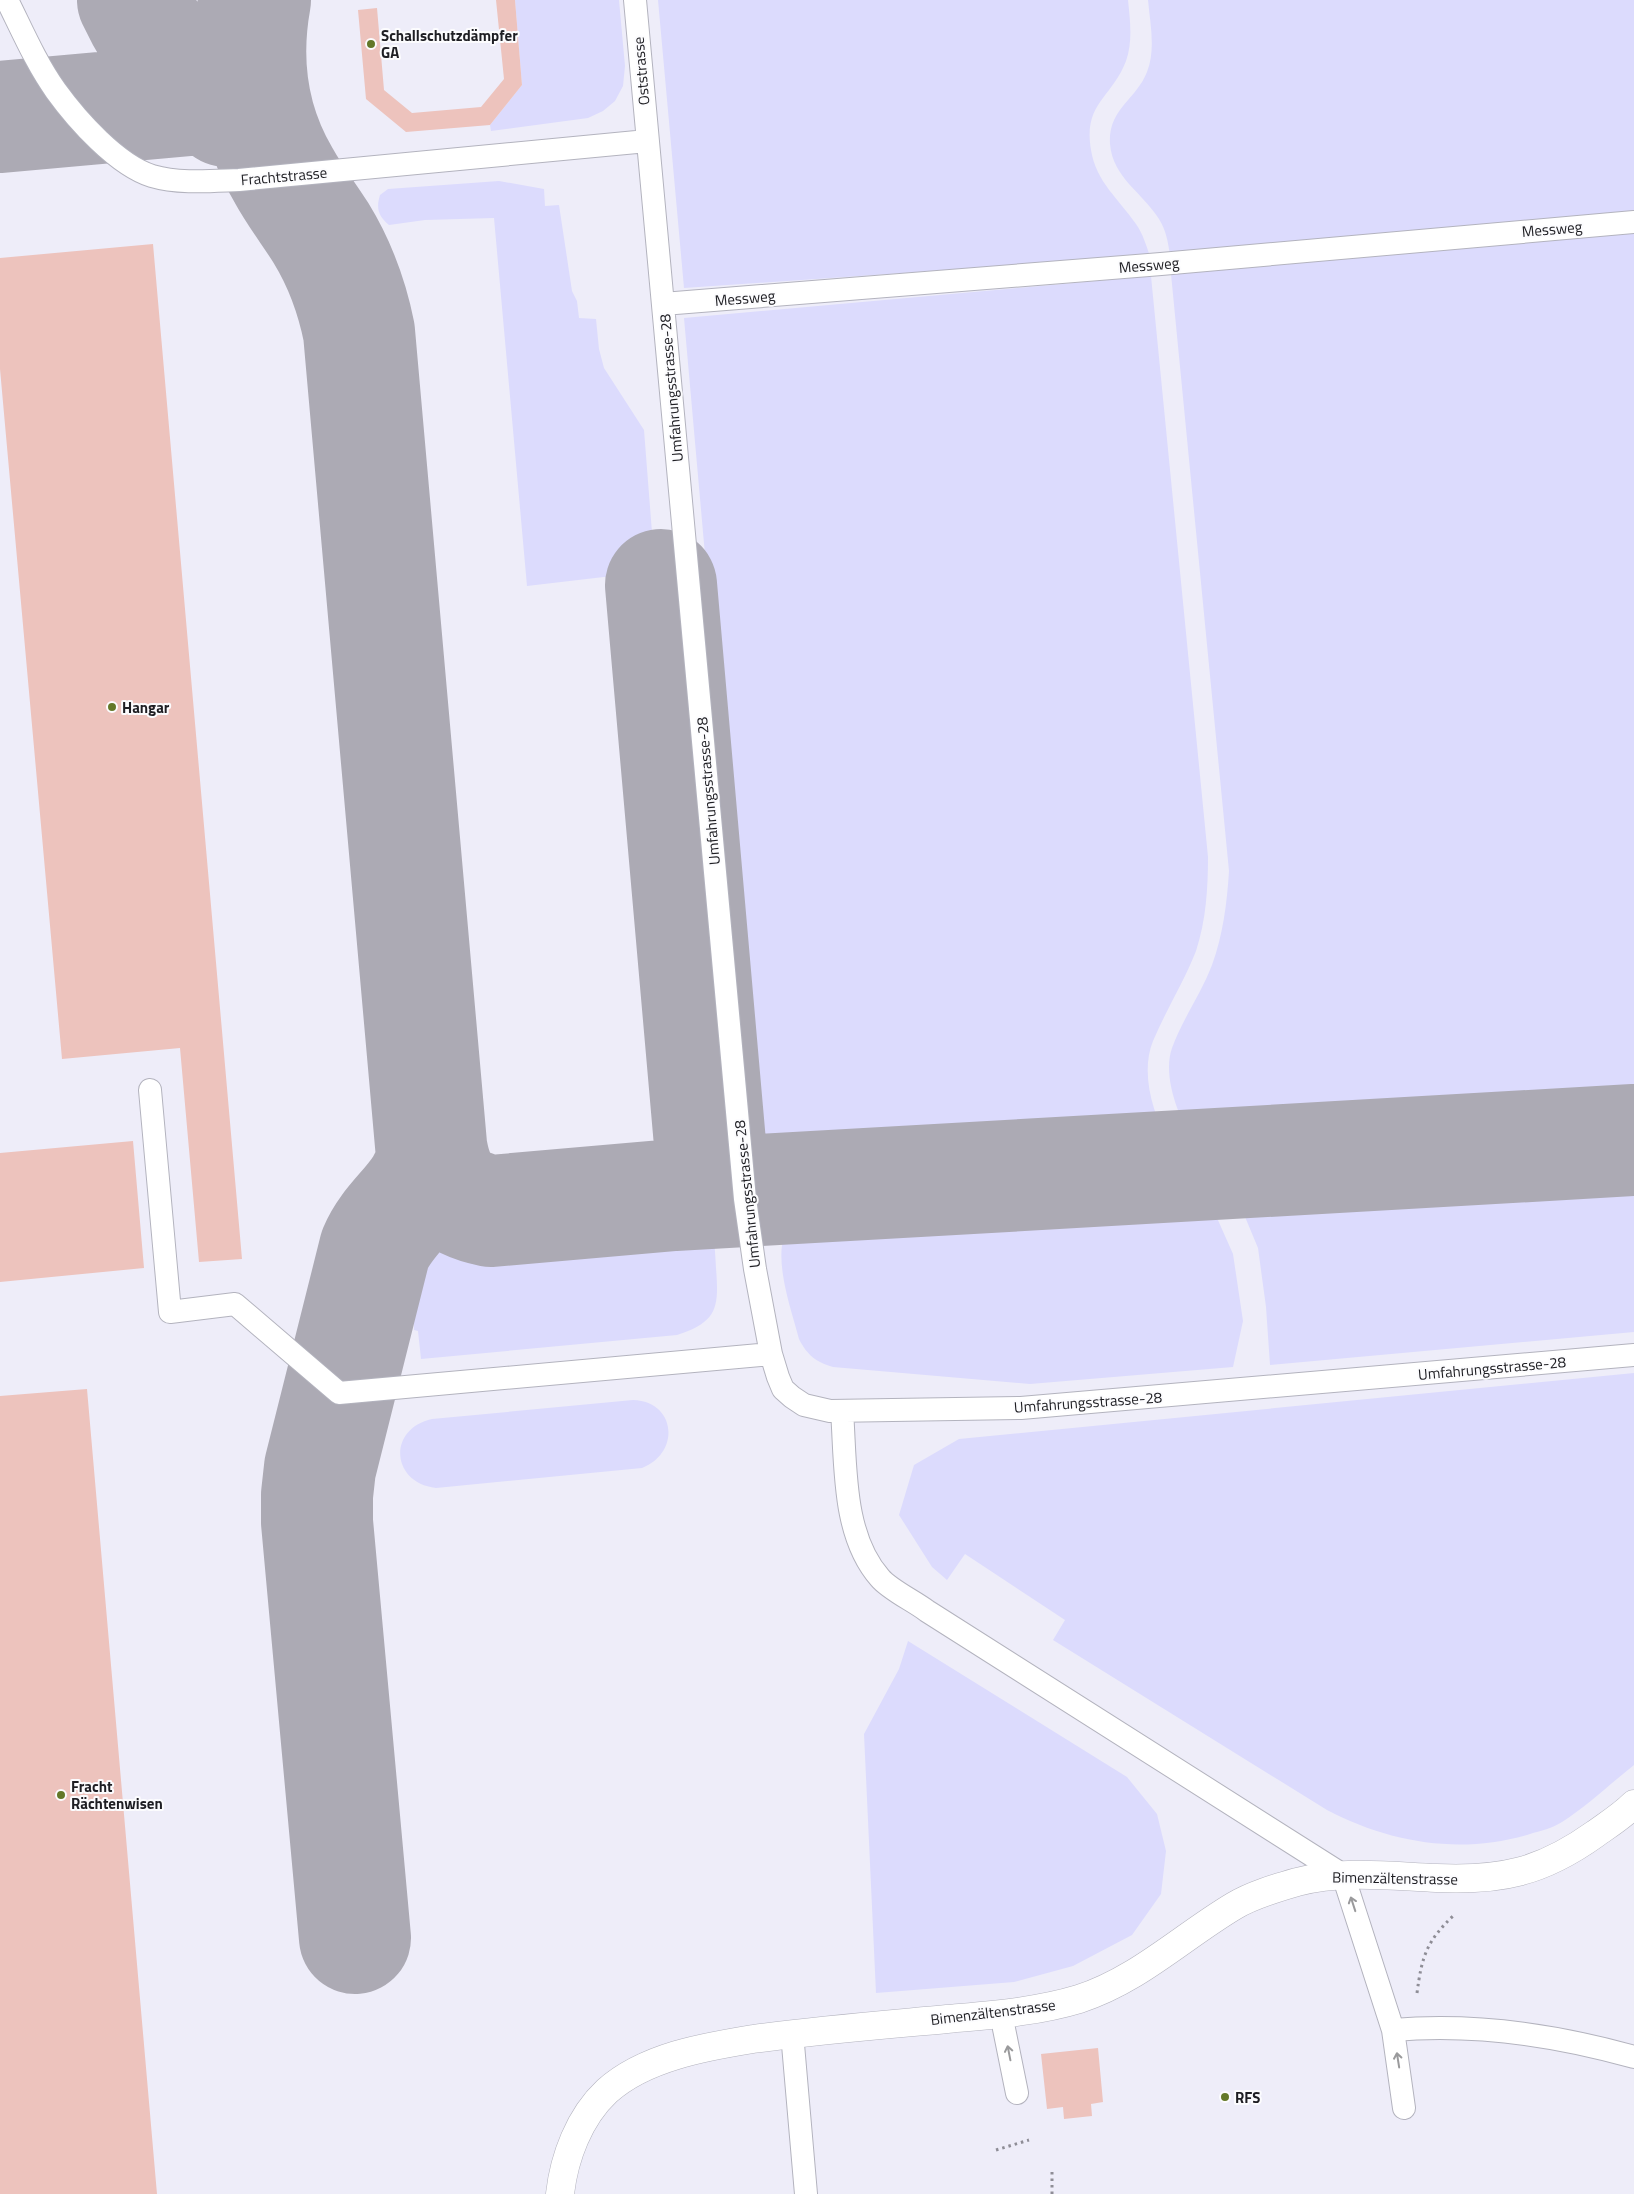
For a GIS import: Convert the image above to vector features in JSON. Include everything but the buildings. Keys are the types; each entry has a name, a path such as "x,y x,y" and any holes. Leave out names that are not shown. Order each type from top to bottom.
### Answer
{"street":[{"name":"Bimenzältenstrasse","path":"560,2194 562,2173 584,2117 608,2090 651,2063 712,2046 792,2034 1001,2014 1043,2008 1104,1990 1136,1973 1236,1905 1297,1882 1344,1875 1455,1879 1492,1878 1540,1867 1571,1851 1634,1804"}],"lane":[{"name":"Frachtstrasse","path":"7,0 56,90 102,142 135,169 153,176 201,182 239,180 647,141"},
{"name":"Oststrasse","path":"635,0 647,141"},
{"name":"Umfahrungsstrasse-28","path":"647,141 745,1199 755,1269 771,1354 783,1388 804,1405 819,1409 842,1411 1022,1408 1634,1355"},
{"name":"Messweg","path":"663,304 1151,265 1634,222"},
{"path":"150,1090 170,1312 235,1304 339,1393 771,1354"},
{"path":"842,1411 851,1514 862,1551 881,1579 927,1611 1344,1875 1393,2030 1404,2108"},
{"path":"1001,2014 1018,2093"},
{"path":"1393,2030 1416,2028 1510,2031 1572,2041 1634,2057"},
{"path":"792,2034 806,2194"}],"path":[{"path":"1416,2028 1417,1992 1423,1956 1439,1929 1492,1878"},
{"path":"996,2150 1029,2140"},
{"path":"1052,2172 1052,2194"}],"shaded area":[{"path":"515,0 619,0 625,66 623,86 615,101 603,111 588,118 491,131 490,125 522,85"},
{"path":"658,0 1128,0 1130,46 1120,74 1100,102 1091,121 1091,150 1103,181 1138,228 1150,256 684,288"},
{"path":"1148,0 1634,0 1634,211 1170,255 1161,223 1152,209 1122,176 1112,156 1110,144 1113,122 1142,82 1150,63 1152,36"},
{"path":"499,181 544,189 545,206 559,205 572,291 577,301 579,318 596,319 599,349 604,368 644,430 655,571 527,586 494,218 425,220 389,225 380,215 378,208 380,195 388,189"},
{"path":"1634,233 1634,1117 1195,1142 1178,1110 1171,1084 1169,1059 1176,1038 1208,976 1216,954 1224,919 1229,871 1171,274"},
{"path":"1151,276 1208,857 1206,904 1196,951 1149,1053 1148,1080 1150,1093 1153,1106 1169,1143 799,1164 790,1162 770,1148 761,1134 755,1118 684,318"},
{"path":"1634,1166 1634,1332 1270,1365 1266,1307 1258,1248 1233,1188"},
{"path":"1205,1191 1233,1254 1243,1321 1233,1367 1030,1384 833,1367 813,1357 799,1339 784,1281 782,1250 784,1237 790,1226 798,1219 813,1212"},
{"path":"712,1217 717,1282 716,1303 708,1318 701,1325 691,1330 677,1335 421,1359 418,1331 414,1330 411,1241"},
{"path":"1634,1373 1634,1765 1580,1809 1558,1824 1551,1828 1504,1840 1478,1844 1452,1844 1401,1838 1376,1831 1327,1810 1053,1640 1065,1620 965,1554 947,1580 932,1567 899,1515 914,1465 959,1439"},
{"path":"633,1400 647,1403 658,1409 665,1418 668,1429 668,1440 663,1451 655,1461 642,1468 436,1488 421,1484 410,1477 403,1467 400,1455 407,1433 417,1425 432,1419"},
{"path":"908,1641 1127,1777 1157,1814 1166,1851 1161,1894 1132,1935 1073,1966 1014,1982 876,1993 864,1734 899,1669"}],"taxiway":[{"path":"133,0 150,33 172,62 197,89 226,111"},
{"path":"255,0 250,46 251,68 253,91 264,134 284,176 321,233 340,269 353,306 359,332 432,1156 423,1183 389,1225 375,1249 320,1468 317,1495 317,1522 355,1938"},
{"path":"0,117 200,99 219,92 231,84 237,74 255,0"},
{"path":"661,585 711,1155 706,1170 699,1181 689,1189 674,1195"},
{"path":"432,1152 439,1176 451,1193 468,1204 491,1211 674,1195 1634,1140"}],"place":[{"name":"Schallschutzdämpfer GA","path":"371,44"},
{"name":"Hangar","path":"112,707"},
{"name":"Fracht Rächtenwisen","path":"61,1795"},
{"name":"RFS","path":"1225,2097"}]}
